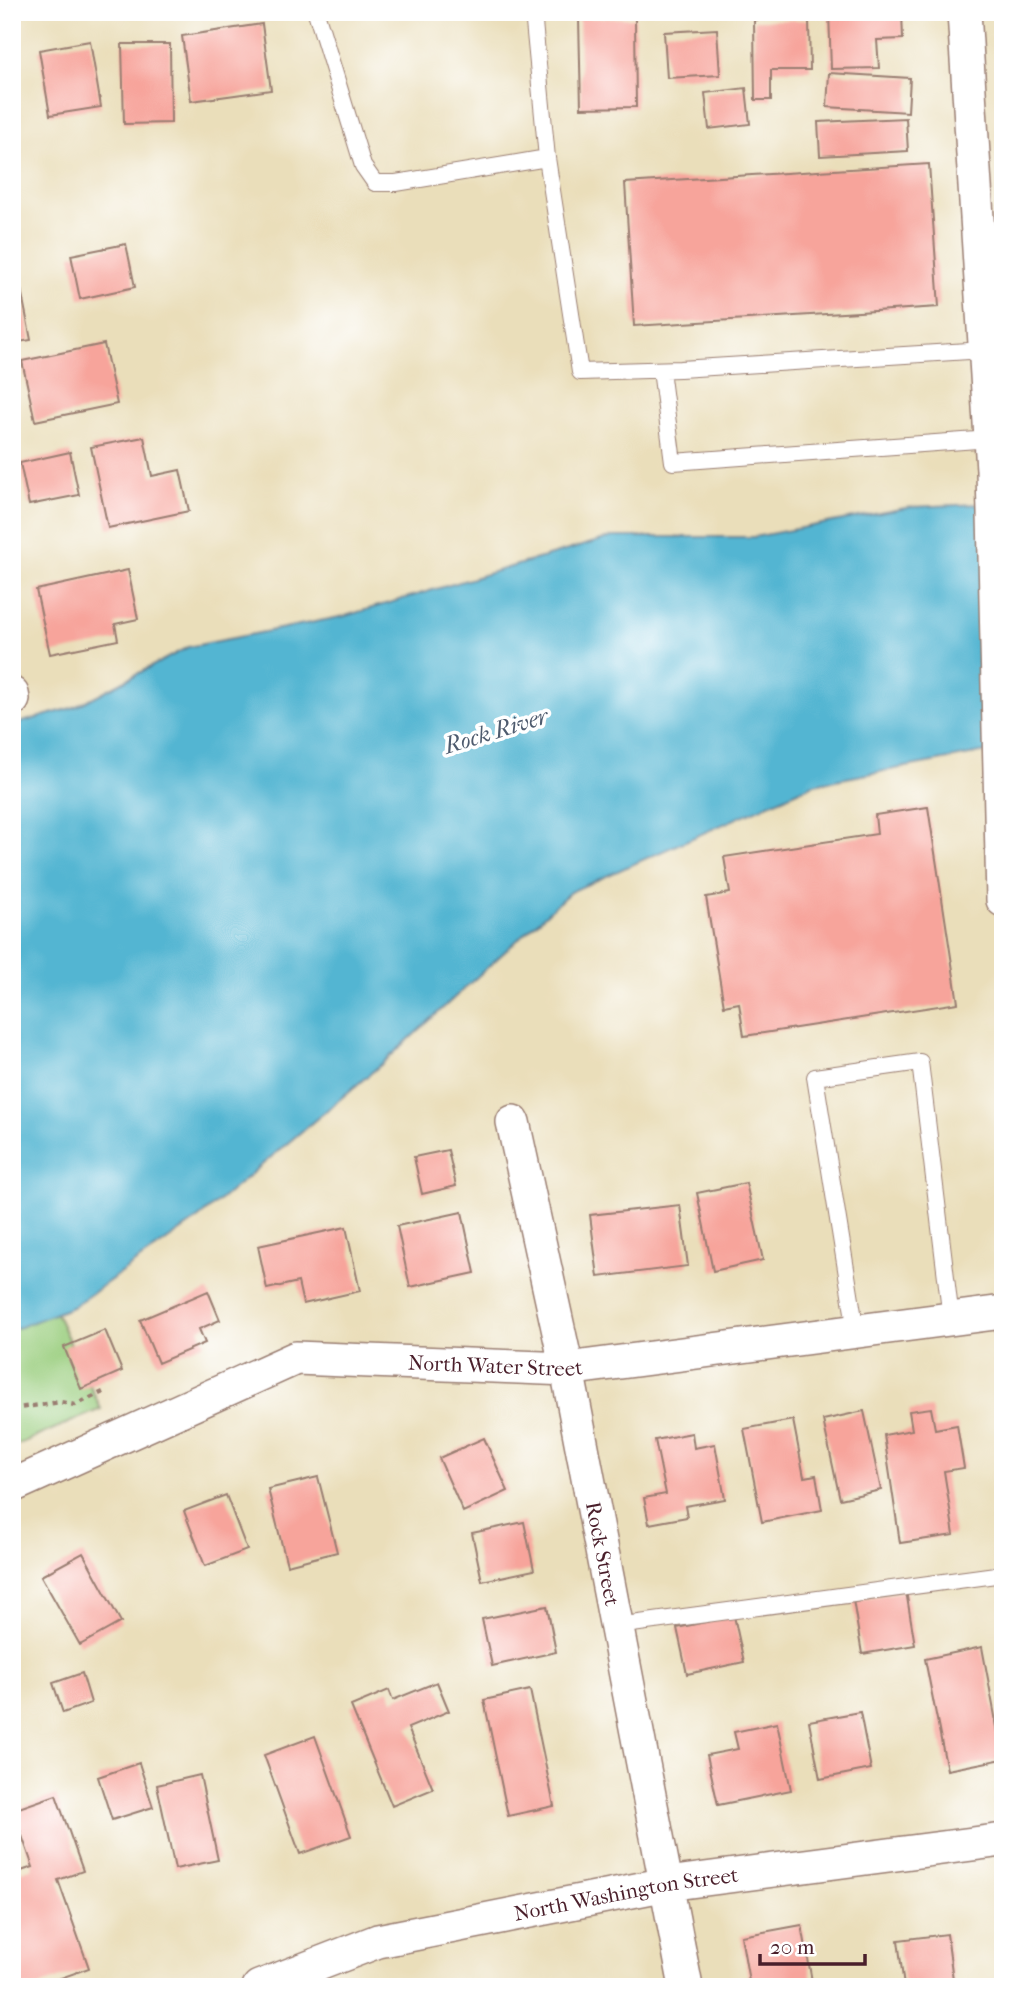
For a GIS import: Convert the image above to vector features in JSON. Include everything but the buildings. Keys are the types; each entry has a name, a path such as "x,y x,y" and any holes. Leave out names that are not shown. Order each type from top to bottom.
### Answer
{"street":[{"path":"964,12 992,454 1003,900"},
{"name":"Rock Street","path":"513,1122 567,1369 686,1987"},
{"name":"North Water Street","path":"12,1486 296,1358 567,1369 1003,1312"},
{"name":"North Washington Street","path":"260,1987 379,1941 667,1884 1003,1840"}],"lane":[{"path":"316,12 363,166 375,183 396,183 547,158"},
{"path":"533,12 547,158 580,372 661,370 985,350"},
{"path":"661,370 673,462 992,454"},
{"path":"856,1331 815,1077 920,1062 951,1319"},
{"path":"617,1626 1003,1574"}],"path":[{"path":"12,1409 60,1402 75,1405 103,1392"}],"green space":[{"path":"56,1313 101,1409 12,1447 12,1328"}],"water":[{"name":"Rock River","path":"1003,503 1003,749 814,784 570,892 384,1062 195,1221 72,1307 12,1330 12,725 75,707 188,647 345,616 612,537 754,537 911,507"}]}
